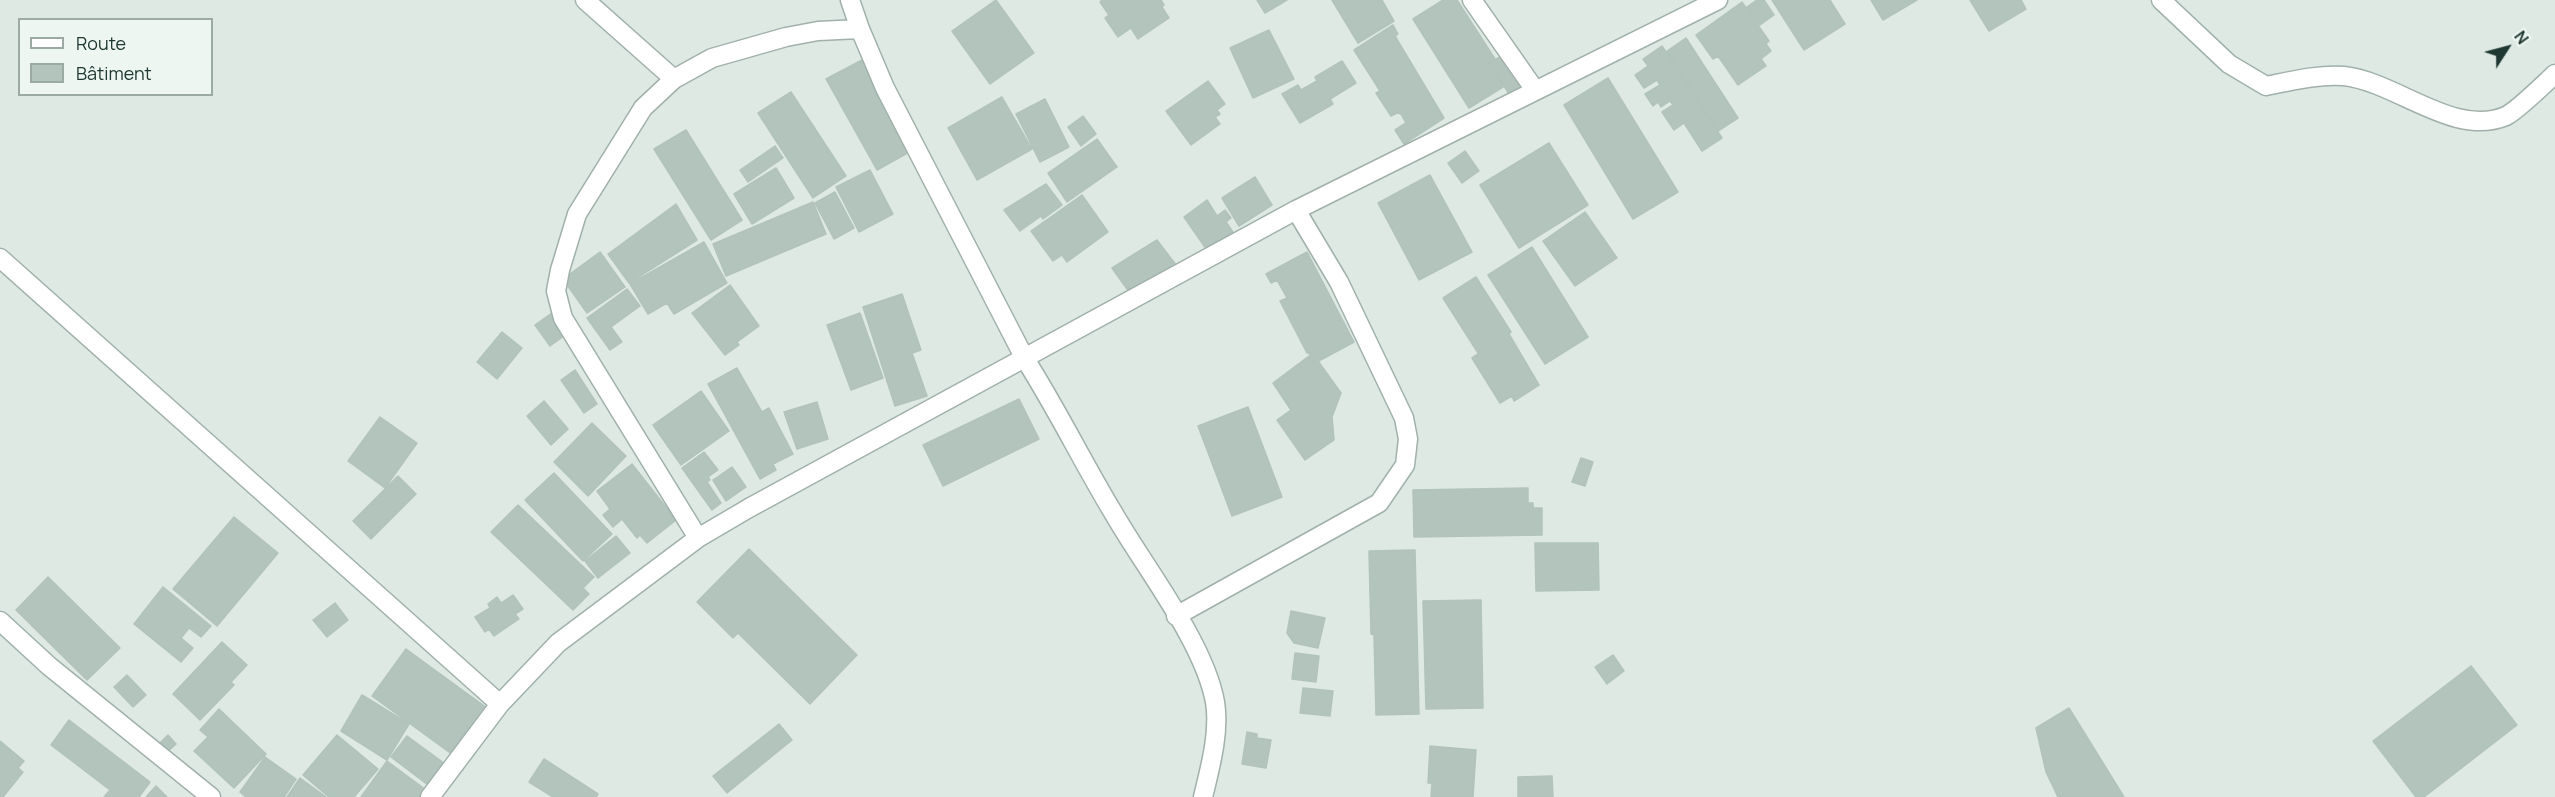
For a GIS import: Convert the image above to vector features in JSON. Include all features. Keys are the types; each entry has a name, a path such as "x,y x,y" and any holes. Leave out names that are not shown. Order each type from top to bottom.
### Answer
{"street":[{"path":"585,0 674,79"},
{"path":"850,0 885,88 1025,359 1049,396 1113,514 1203,662 1215,704 1214,756 1203,797"},
{"path":"1472,0 1535,90"},
{"path":"430,797 500,704 558,643 698,538 1296,210 1718,0"},
{"path":"2161,0 2229,64 2266,86 2305,79 2343,76 2374,83 2452,118 2481,121 2507,116 2555,74"},
{"path":"698,538 563,318 556,291 577,214 643,108 674,79 712,58 786,38 818,31 860,29"},
{"path":"1176,616 1379,503 1405,465 1408,439 1404,418 1339,282 1296,210"},
{"path":"0,258 500,704"},
{"path":"0,621 49,666 211,797"}],"building":[{"path":"996,0 1034,53 990,84 952,31"},
{"path":"1102,0 1161,0 1164,5 1162,7 1169,18 1138,39 1131,28 1118,37 1105,18 1109,15 1100,2"},
{"path":"1257,0 1287,0 1265,13"},
{"path":"1332,0 1382,0 1394,21 1358,43"},
{"path":"1443,0 1457,0 1495,59 1488,63 1503,87 1469,108 1413,19"},
{"path":"1757,0 1764,0 1774,15 1760,25 1747,7"},
{"path":"1772,0 1830,0 1845,24 1804,50"},
{"path":"1871,0 1917,0 1883,20"},
{"path":"1970,0 2021,0 2026,9 1989,31"},
{"path":"1742,2 1769,41 1766,44 1771,51 1761,59 1766,66 1738,85 1718,56 1713,59 1696,35"},
{"path":"1393,25 1398,34 1395,36 1444,118 1404,144 1395,130 1406,123 1401,114 1391,116 1376,93 1380,91 1354,50"},
{"path":"1269,30 1294,79 1253,98 1230,48"},
{"path":"1686,38 1738,118 1718,131 1667,51"},
{"path":"1662,46 1722,138 1702,151 1684,123 1674,130 1662,112 1673,105 1670,101 1661,107 1658,102 1653,106 1645,94 1660,85 1657,80 1644,88 1635,75 1648,66 1643,59"},
{"path":"1506,53 1529,87 1512,98 1489,64"},
{"path":"862,60 913,150 877,170 826,79"},
{"path":"1342,61 1356,83 1330,99 1333,104 1300,123 1282,94 1298,85 1301,90 1317,81 1315,77"},
{"path":"1608,78 1678,192 1633,219 1564,105"},
{"path":"1208,81 1225,104 1217,110 1220,114 1215,117 1220,124 1191,145 1166,111"},
{"path":"791,92 846,176 813,198 758,113"},
{"path":"1002,97 1032,149 977,180 948,128"},
{"path":"1045,99 1069,147 1040,162 1016,114"},
{"path":"1083,116 1096,134 1081,146 1068,127"},
{"path":"686,130 742,220 711,240 654,149"},
{"path":"1097,139 1117,167 1067,202 1048,173"},
{"path":"1549,143 1588,205 1519,248 1480,185"},
{"path":"775,146 783,158 748,182 740,170"},
{"path":"1465,151 1479,171 1462,183 1448,163"},
{"path":"776,168 794,198 752,224 734,194"},
{"path":"870,170 893,214 859,232 836,187"},
{"path":"1430,175 1472,252 1419,280 1378,203"},
{"path":"1255,177 1272,205 1239,226 1222,198"},
{"path":"1046,184 1062,205 1043,219 1041,216 1020,231 1004,210"},
{"path":"835,192 854,228 834,239 815,203"},
{"path":"1082,195 1108,232 1067,262 1062,255 1053,261 1031,231"},
{"path":"1207,200 1217,216 1225,210 1231,218 1226,222 1235,235 1209,253 1184,217"},
{"path":"813,202 826,234 726,276 713,244"},
{"path":"676,204 697,240 629,283 608,254"},
{"path":"1585,212 1617,258 1575,286 1543,241"},
{"path":"1157,240 1176,265 1132,296 1112,268"},
{"path":"704,242 727,283 674,314 667,303 648,314 630,284"},
{"path":"1532,247 1588,337 1545,364 1488,275"},
{"path":"600,252 625,287 587,313 563,279"},
{"path":"1307,252 1354,342 1315,363 1307,353 1280,301 1287,298 1277,280 1271,283 1266,274"},
{"path":"1476,277 1511,332 1478,353 1443,298"},
{"path":"730,285 759,326 737,342 739,345 725,355 692,313"},
{"path":"627,289 640,306 611,327 622,342 610,350 587,318"},
{"path":"902,294 921,350 912,353 927,396 895,406 863,307"},
{"path":"556,310 571,331 550,346 535,325"},
{"path":"860,313 883,378 851,390 827,325"},
{"path":"502,332 522,348 497,379 477,362"},
{"path":"1509,334 1539,385 1514,401 1512,396 1500,403 1472,358"},
{"path":"1309,356 1315,364 1318,361 1341,393 1332,417 1334,440 1305,460 1277,420 1291,410 1273,383"},
{"path":"737,368 762,412 769,408 793,454 773,464 776,470 760,479 708,384"},
{"path":"575,370 597,404 584,413 561,380"},
{"path":"701,391 729,431 681,465 653,425"},
{"path":"1019,399 1039,439 943,486 923,445"},
{"path":"544,401 568,429 551,445 527,416"},
{"path":"817,402 828,439 797,449 784,412"},
{"path":"1248,407 1282,497 1232,516 1198,426"},
{"path":"380,417 417,443 385,488 348,461"},
{"path":"592,423 626,456 588,496 554,462"},
{"path":"704,452 718,470 708,477 710,480 707,482 721,503 712,510 682,468"},
{"path":"1581,458 1593,462 1585,486 1572,482"},
{"path":"632,464 676,520 647,543 640,535 637,538 622,519 613,527 603,515 610,509 597,491"},
{"path":"732,467 746,487 726,501 713,480"},
{"path":"554,473 612,534 583,561 525,500"},
{"path":"398,476 416,494 371,539 353,521"},
{"path":"1528,488 1528,503 1533,503 1533,508 1542,508 1542,535 1414,537 1413,490"},
{"path":"518,505 594,577 583,588 589,594 573,610 491,532"},
{"path":"234,517 278,553 217,626 173,589"},
{"path":"616,536 630,553 598,578 585,561"},
{"path":"1535,543 1598,543 1599,590 1536,591"},
{"path":"749,549 857,655 810,704 738,633 733,638 697,602"},
{"path":"1415,550 1419,714 1376,715 1369,551"},
{"path":"48,577 120,648 87,680 16,610"},
{"path":"163,587 211,626 201,637 189,628 181,638 193,648 181,662 134,624"},
{"path":"513,595 523,609 515,614 519,619 494,636 489,629 485,632 475,617 490,608 488,604 497,597 501,603"},
{"path":"1481,600 1483,708 1426,709 1423,601"},
{"path":"335,603 348,620 327,637 313,620"},
{"path":"1291,611 1325,618 1318,648 1294,643 1287,633"},
{"path":"222,642 247,665 231,682 234,685 200,720 173,694"},
{"path":"406,649 487,708 453,755 372,696"},
{"path":"1295,653 1319,656 1316,682 1292,679"},
{"path":"1613,655 1624,671 1607,684 1595,667"},
{"path":"2471,666 2517,725 2424,797 2416,797 2373,741"},
{"path":"127,675 146,695 133,707 114,687"},
{"path":"1303,688 1333,691 1330,716 1300,713"},
{"path":"362,695 409,724 387,760 341,731"},
{"path":"2069,708 2124,797 2058,797 2046,772 2036,728"},
{"path":"219,709 266,754 234,788 194,751 208,737 200,730"},
{"path":"69,720 150,782 139,797 104,797 110,790 51,745"},
{"path":"779,724 792,740 727,793 713,776"},
{"path":"1247,732 1257,734 1257,738 1271,740 1266,768 1242,764"},
{"path":"168,735 176,744 164,755 156,747"},
{"path":"337,735 378,769 354,797 329,797 303,775"},
{"path":"407,736 448,766 432,788 391,757"},
{"path":"0,741 24,761 18,768 23,772 3,797 0,797"},
{"path":"1430,746 1476,750 1473,797 1431,797 1432,783 1428,783"},
{"path":"265,757 296,779 284,797 246,797 240,792"},
{"path":"544,759 598,794 596,797 553,797 529,782"},
{"path":"387,761 426,790 421,797 361,797"},
{"path":"1552,776 1553,797 1518,797 1518,777"},
{"path":"300,778 326,797 287,797"},
{"path":"156,786 167,797 146,797"}]}
